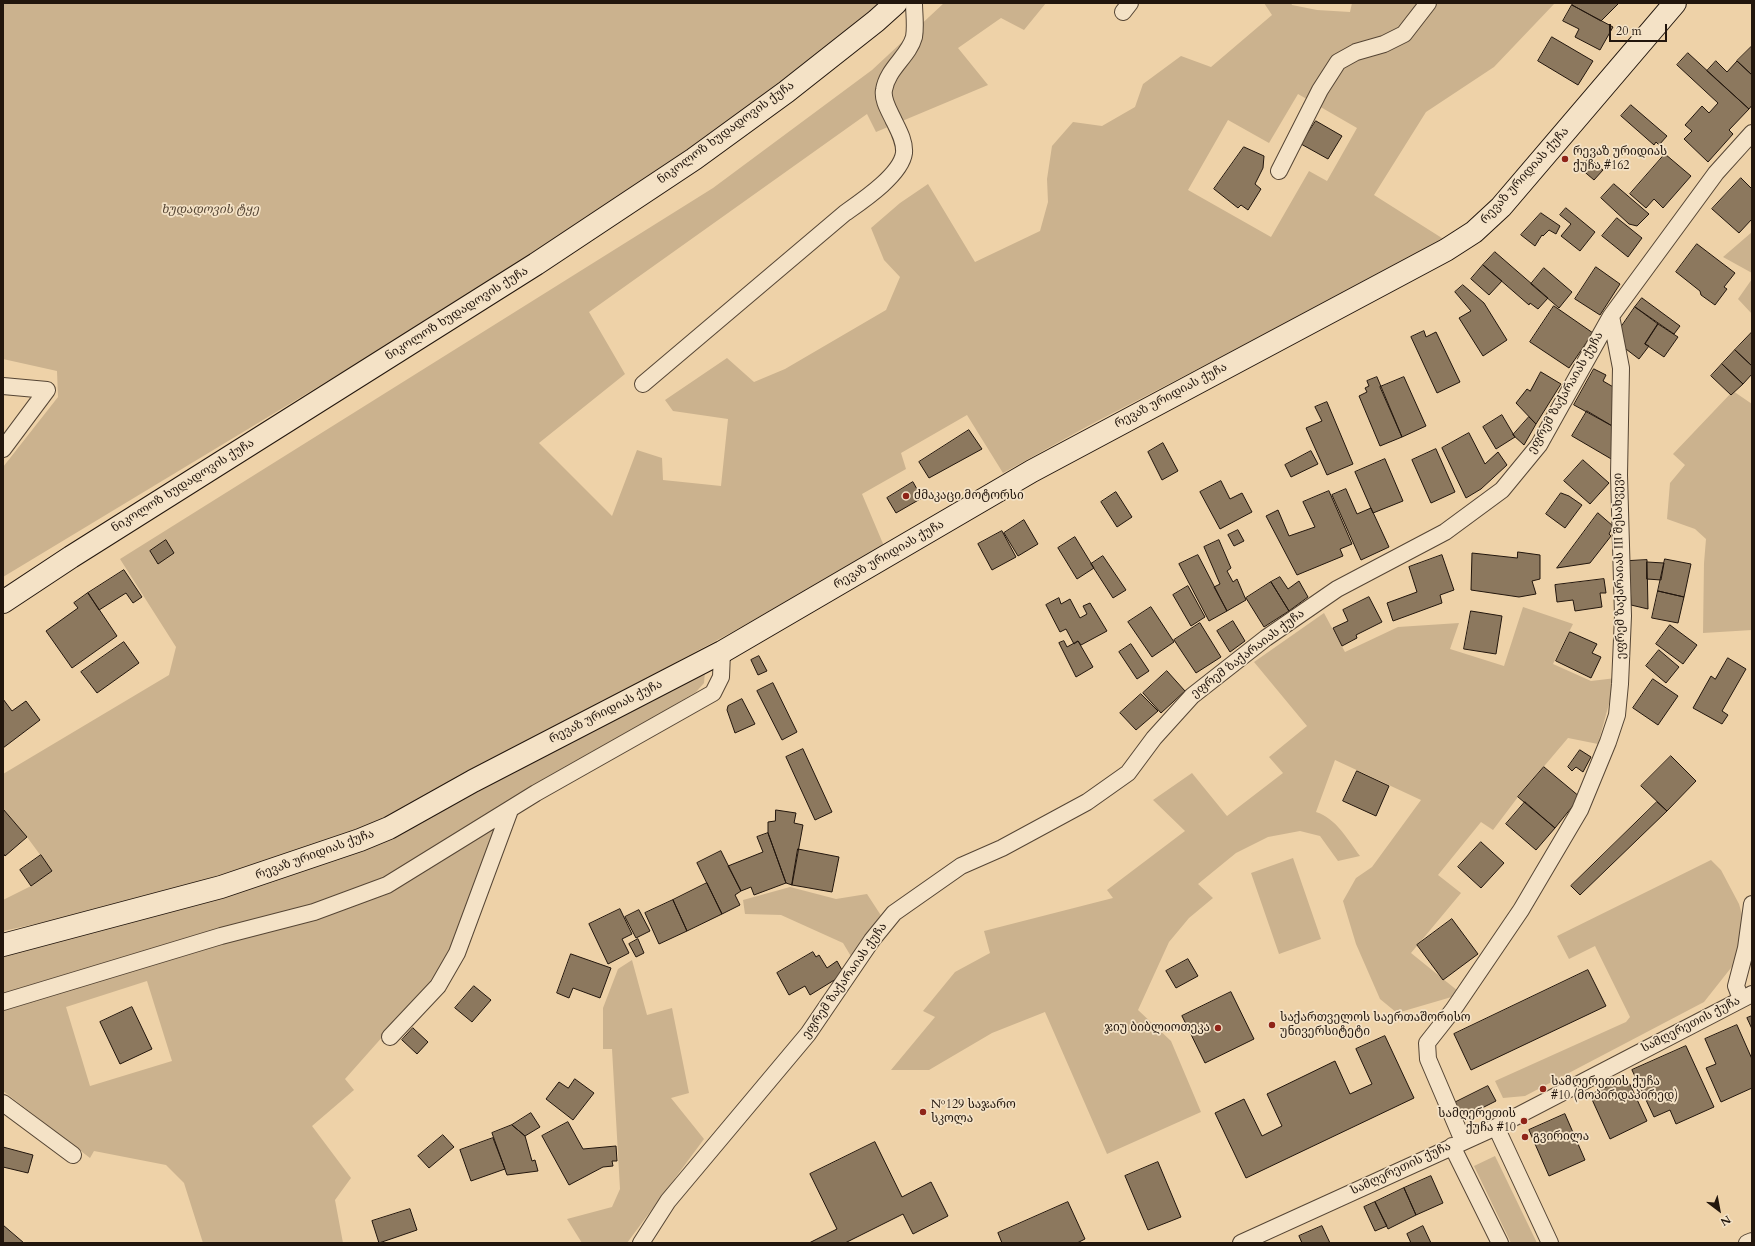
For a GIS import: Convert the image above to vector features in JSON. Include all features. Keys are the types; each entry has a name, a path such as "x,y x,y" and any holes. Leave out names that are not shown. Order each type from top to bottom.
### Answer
{"street":[{"name":"ნიკოლოზ ხუდადოვის ქუჩა","path":"3,602 78,553 536,264 681,168 786,92 876,21 896,3"},
{"path":"643,384 845,213 867,197 898,167 904,154 903,140 885,100 884,89 891,73 908,50 914,37 914,3"},
{"path":"1279,171 1320,90 1338,62 1356,52 1384,44 1404,34 1428,3"},
{"name":"რევაზ ურიდიას ქუჩა","path":"3,945 221,888 360,840 389,828 473,781 722,652 1032,471 1446,250 1474,232 1501,207 1675,3"},
{"name":"ეფრემ ზაქარაიას ქუჩა","path":"641,1243 668,1201 808,1034 872,940 894,913 961,866 1002,848 1087,802 1128,773 1154,738 1192,696 1266,638 1337,589 1445,532 1502,490 1539,445 1611,316 1716,174 1752,133"},
{"name":"ეფრემ ზაქარაიას III შესახვევი","path":"1500,1243 1458,1143 1428,1059 1427,1044 1453,1010 1521,910 1580,810 1608,742 1617,715 1623,616 1619,475 1621,368 1611,316"},
{"path":"3,386 47,390 3,449"},
{"path":"3,1002 221,936 314,912 387,885 510,810 712,693 721,677 722,652"},
{"path":"390,1037 438,986 457,953 510,810"},
{"path":"1747,997 1736,986 1746,948 1752,904"},
{"name":"სამღერეთის ქუჩა","path":"1241,1243 1496,1127 1747,997"},
{"path":"3,1103 72,1155"},
{"path":"1496,1127 1550,1243"},
{"path":"1747,1243 1752,1241"}],"green space":[{"name":"ხუდადოვის ტყე","path":"3,3 882,3 725,141 3,577 3,467 58,397 57,371 3,359"},
{"path":"944,3 1046,3 1024,30 1001,18 958,48 988,85 876,132 867,114 589,312 625,374 539,443 612,516 637,450 662,458 663,480 721,486 728,419 673,411 665,400 727,358 754,382 785,369 886,310 900,277 884,260 871,228 900,203 928,184 975,262 1040,231 1048,202 1047,179 1052,146 1073,122 1102,126 1135,107 1143,84 1181,56 1211,67 1272,15 1264,3 1291,3 1292,5 1317,10 1350,12 1352,3 1555,3 1494,67 1426,112 1374,195 1445,240 1088,426 1003,473 967,415 901,453 906,469 862,494 884,546 734,631 371,827 124,905 3,931 3,900 31,886 52,871 27,837 3,809 3,774 169,675 176,647 120,559 713,188 872,70","holes":["1298,94 1357,128 1327,181 1309,171 1271,237 1188,190 1228,120 1269,143"]},
{"path":"1752,232 1752,273 1723,257"},
{"path":"1752,279 1752,314 1738,299"},
{"path":"1733,391 1752,404 1752,630 1703,633 1704,563 1706,539 1695,529 1667,519 1670,483 1685,465 1673,454"},
{"path":"1523,607 1573,624 1553,664 1591,681 1616,678 1598,744 1568,738 1518,797 1493,830 1481,822 1438,875 1461,893 1411,953 1458,991 1455,996 1397,1013 1380,999 1356,944 1343,901 1356,878 1372,867 1421,800 1335,760 1316,812 1330,819 1336,824 1360,856 1338,861 1320,836 1300,831 1268,837 1236,853 1198,884 1213,898 1189,918 1169,942 1138,1010 1171,1041 1201,1112 1107,1154 1045,1012 992,1033 929,1070 891,1070 935,1017 923,1011 955,972 990,953 984,931 1113,898 1107,890 1185,831 1153,800 1192,773 1227,816 1283,773 1269,757 1307,726 1254,662 1324,613 1345,652 1398,627 1459,623 1450,649 1504,666"},
{"path":"705,672 704,683 696,692 372,885 331,901 3,995 3,953 423,820"},
{"path":"492,826 498,830 457,942 432,981 345,1079 354,1090 312,1126 351,1178 335,1200 343,1243 203,1243 184,1183 166,1165 94,1151 90,1158 3,1091 3,1010 323,912","holes":["147,981 172,1061 90,1086 66,1007"]},
{"path":"1293,858 1321,939 1279,954 1251,873"},
{"path":"1711,860 1721,870 1739,904 1745,925 1738,959 1704,1002 1525,1096 1503,1098 1495,1081 1626,1022 1630,1017 1595,946 1569,959 1557,936"},
{"path":"790,887 836,899 867,894 882,917 852,958 843,943 781,915 745,914 743,900"},
{"path":"632,960 647,1015 672,1008 689,1093 671,1098 704,1139 627,1243 582,1243 567,1219 612,1207 620,1189 612,1049 603,1049 603,1008 618,969"},
{"path":"1495,1156 1537,1243 1511,1243 1474,1166"}],"building":[{"path":"1574,3 1619,3 1601,21 1572,5"},
{"path":"1572,5 1613,27 1600,50 1575,37 1579,29 1563,21"},
{"path":"1552,37 1593,61 1578,85 1538,61"},
{"path":"1752,46 1752,75 1737,61"},
{"path":"1688,53 1749,109 1729,130 1733,134 1708,162 1684,139 1692,131 1685,125 1702,106 1709,113 1718,103 1677,65"},
{"path":"1716,61 1727,72 1737,61 1752,75 1752,105 1749,109 1707,71"},
{"path":"1631,105 1667,136 1659,145 1656,142 1654,145 1621,116"},
{"path":"1316,121 1342,136 1328,159 1301,144"},
{"path":"1244,147 1264,156 1263,168 1255,184 1261,189 1248,210 1241,205 1238,208 1214,189"},
{"path":"1665,154 1691,176 1663,208 1654,199 1646,208 1630,194"},
{"path":"1589,158 1603,170 1594,180 1580,168"},
{"path":"1741,178 1752,189 1752,219 1739,233 1712,209"},
{"path":"1614,184 1649,214 1637,226 1629,224 1601,198"},
{"path":"1566,208 1595,232 1580,251 1561,236 1571,224 1560,215"},
{"path":"1541,213 1560,226 1556,234 1549,230 1543,236 1542,235 1535,246 1521,235"},
{"path":"1617,218 1642,238 1628,257 1602,236"},
{"path":"1697,244 1735,273 1724,287 1727,289 1715,305 1701,295 1700,291 1676,272"},
{"path":"1495,252 1548,298 1538,309 1530,303 1529,305 1483,265"},
{"path":"1483,265 1502,281 1489,295 1471,279"},
{"path":"1596,267 1620,284 1600,315 1575,299"},
{"path":"1544,268 1572,292 1559,308 1531,284"},
{"path":"1463,285 1484,303 1507,340 1483,356 1459,318 1471,311 1455,292"},
{"path":"1642,298 1680,326 1674,334 1635,307"},
{"path":"1554,306 1593,333 1569,368 1530,342"},
{"path":"1635,307 1658,324 1645,344 1649,346 1639,359 1622,346 1621,327"},
{"path":"1658,324 1678,337 1664,357 1645,344"},
{"path":"1424,331 1426,337 1436,332 1460,382 1437,393 1411,337"},
{"path":"1752,332 1752,366 1735,350"},
{"path":"1735,350 1752,366 1752,374 1743,384 1722,364"},
{"path":"1722,364 1743,384 1731,395 1711,376"},
{"path":"1594,369 1606,375 1603,381 1615,388 1614,427 1574,405"},
{"path":"1541,372 1561,384 1536,424 1516,403 1527,389 1530,391"},
{"path":"1377,377 1402,437 1380,446 1359,396 1367,392 1365,388 1369,386 1367,381"},
{"path":"1404,377 1426,426 1402,437 1380,387"},
{"path":"1327,402 1353,464 1327,475 1306,428 1322,421 1315,407"},
{"path":"1587,411 1614,427 1613,460 1572,436"},
{"path":"1502,415 1515,437 1496,449 1483,427"},
{"path":"1529,417 1536,424 1524,445 1513,435"},
{"path":"969,430 982,449 929,478 919,462"},
{"path":"1469,433 1485,464 1498,452 1507,465 1481,489 1466,498 1442,448"},
{"path":"1163,443 1178,471 1162,480 1148,452"},
{"path":"1436,449 1455,492 1431,503 1412,460"},
{"path":"1311,451 1318,464 1291,477 1285,465"},
{"path":"1385,459 1403,501 1373,513 1355,472"},
{"path":"1583,460 1609,483 1590,504 1564,481"},
{"path":"1221,481 1230,499 1242,493 1252,512 1220,529 1200,492"},
{"path":"913,482 922,498 896,513 887,498"},
{"path":"1346,489 1357,514 1371,508 1389,547 1361,560 1332,495"},
{"path":"1329,491 1352,544 1340,549 1343,556 1297,575 1266,516 1278,510 1289,536 1315,527 1303,502"},
{"path":"1116,492 1132,517 1117,527 1101,502"},
{"path":"1561,493 1569,496 1582,505 1565,528 1546,514"},
{"path":"1598,513 1613,526 1609,534 1611,536 1590,563 1557,568"},
{"path":"1024,520 1038,544 1018,556 1004,533"},
{"path":"1238,530 1244,541 1234,546 1228,535"},
{"path":"1002,531 1016,557 992,570 978,544"},
{"path":"1075,537 1094,568 1077,579 1058,548"},
{"path":"166,540 174,553 158,564 150,551"},
{"path":"1219,540 1231,568 1227,571 1233,582 1237,579 1246,600 1227,611 1214,587 1220,584 1204,547"},
{"path":"1518,552 1540,555 1540,579 1532,581 1536,594 1519,597 1471,590 1472,553 1517,558"},
{"path":"1198,555 1227,611 1209,621 1179,564"},
{"path":"1442,555 1454,590 1440,595 1442,603 1393,621 1387,603 1417,592 1409,567"},
{"path":"1103,556 1126,590 1113,598 1091,564"},
{"path":"1665,559 1691,564 1684,597 1658,591"},
{"path":"1647,560 1648,609 1631,605 1629,561"},
{"path":"1647,562 1664,563 1661,580 1647,579"},
{"path":"124,570 142,597 133,603 126,593 99,610 88,593"},
{"path":"1280,577 1288,589 1299,581 1308,597 1289,611 1271,582"},
{"path":"1604,579 1606,593 1600,593 1602,607 1575,611 1573,600 1557,602 1555,585"},
{"path":"1271,582 1289,611 1264,627 1246,598"},
{"path":"1188,586 1205,617 1191,626 1173,595"},
{"path":"1658,591 1684,597 1678,623 1652,618"},
{"path":"88,593 117,636 72,668 46,631 78,608 74,603"},
{"path":"1369,597 1382,622 1356,635 1357,638 1342,646 1333,628 1348,621 1343,610"},
{"path":"1059,598 1061,604 1070,599 1080,618 1087,614 1083,606 1090,603 1107,631 1081,645 1078,641 1074,644 1066,629 1060,632 1046,605"},
{"path":"1151,607 1174,642 1152,657 1128,622"},
{"path":"1471,611 1502,616 1496,654 1464,649"},
{"path":"1233,621 1245,641 1230,652 1217,631"},
{"path":"1200,623 1221,657 1196,673 1174,640"},
{"path":"1670,625 1697,645 1683,664 1656,644"},
{"path":"1570,632 1597,644 1592,653 1601,657 1591,678 1556,661"},
{"path":"1064,641 1067,647 1078,641 1093,667 1076,677 1059,643"},
{"path":"124,642 139,663 97,693 81,672"},
{"path":"1131,644 1149,671 1137,679 1119,652"},
{"path":"1659,650 1679,667 1666,683 1646,666"},
{"path":"759,656 767,671 758,675 751,660"},
{"path":"1728,658 1746,669 1722,711 1728,715 1722,724 1693,708 1711,676 1715,679"},
{"path":"1167,671 1185,691 1161,713 1143,693"},
{"path":"1653,679 1678,696 1658,725 1633,708"},
{"path":"773,683 797,732 782,740 757,691"},
{"path":"1141,694 1158,711 1136,730 1120,713"},
{"path":"3,699 12,711 26,701 40,720 3,748"},
{"path":"742,699 755,724 735,733 727,710 728,706"},
{"path":"803,749 832,812 815,820 786,757"},
{"path":"1580,750 1591,757 1583,772 1576,767 1572,771 1568,767"},
{"path":"1671,756 1696,781 1667,811 1641,786"},
{"path":"1544,767 1580,797 1555,828 1518,797"},
{"path":"1357,771 1389,786 1376,816 1343,801"},
{"path":"1525,802 1555,828 1536,850 1506,824"},
{"path":"1657,802 1667,811 1580,895 1571,886"},
{"path":"3,809 27,837 5,856 3,853"},
{"path":"776,810 796,813 794,823 803,825 792,885 786,883 768,833 768,822 775,821"},
{"path":"768,833 786,883 754,895 751,887 741,891 728,866 763,852 757,837"},
{"path":"1481,842 1504,863 1481,888 1458,867"},
{"path":"798,849 839,857 832,892 792,885"},
{"path":"721,851 741,891 735,895 740,905 722,914 697,863"},
{"path":"41,855 52,871 31,886 20,870"},
{"path":"707,883 722,914 687,931 673,900"},
{"path":"673,900 687,931 659,944 645,913"},
{"path":"620,909 632,934 622,939 629,953 608,964 589,924"},
{"path":"639,910 650,931 636,938 625,917"},
{"path":"1452,919 1478,954 1443,980 1417,945"},
{"path":"638,939 644,953 636,957 629,944"},
{"path":"813,952 816,957 819,955 827,968 837,961 842,970 836,979 810,995 805,986 789,995 777,973"},
{"path":"571,954 611,968 600,998 573,988 569,998 557,993"},
{"path":"1188,959 1198,976 1176,988 1166,971"},
{"path":"1588,970 1606,1006 1471,1070 1454,1034"},
{"path":"474,986 491,1000 472,1022 455,1008"},
{"name":"ჯიუ ბიბლიოთეკა","path":"1231,992 1254,1039 1205,1063 1182,1016"},
{"path":"132,1007 152,1049 120,1064 100,1022"},
{"path":"1752,1016 1752,1029 1747,1018"},
{"path":"1737,1025 1752,1059 1752,1088 1721,1102 1706,1068 1716,1064 1705,1039"},
{"path":"413,1028 428,1042 417,1054 402,1040"},
{"path":"1385,1036 1414,1098 1246,1178 1215,1113 1244,1099 1262,1136 1282,1126 1267,1094 1335,1061 1350,1094 1372,1084 1356,1049"},
{"path":"1686,1046 1714,1107 1676,1124 1670,1110 1654,1117 1632,1070"},
{"path":"1627,1078 1647,1121 1610,1139 1590,1095"},
{"path":"575,1079 594,1093 573,1120 546,1099 559,1082 568,1088"},
{"path":"1488,1086 1496,1101 1462,1118 1454,1103"},
{"path":"531,1113 540,1127 525,1136 512,1125"},
{"path":"1565,1114 1585,1160 1549,1176 1529,1130"},
{"path":"568,1122 583,1149 616,1146 617,1161 612,1161 613,1166 603,1167 569,1185 542,1136"},
{"path":"512,1125 525,1136 532,1161 535,1160 538,1171 507,1175 492,1133"},
{"path":"443,1135 454,1147 429,1168 418,1156"},
{"path":"493,1138 505,1169 471,1181 460,1150"},
{"path":"875,1142 902,1197 931,1182 948,1216 913,1234 903,1214 845,1243 809,1243 837,1229 810,1174"},
{"path":"3,1147 33,1155 28,1173 3,1167"},
{"path":"1158,1162 1181,1217 1148,1230 1125,1176"},
{"path":"1431,1176 1443,1203 1416,1215 1404,1188"},
{"path":"1404,1188 1416,1215 1388,1229 1375,1202"},
{"path":"1068,1202 1085,1239 1077,1243 1002,1243 998,1233"},
{"path":"1375,1202 1387,1226 1375,1231 1364,1207"},
{"path":"410,1209 417,1230 379,1243 372,1221"},
{"path":"3,1225 24,1243 3,1243"},
{"path":"1322,1226 1330,1243 1302,1243 1299,1236"},
{"path":"1423,1226 1431,1243 1411,1243 1407,1234"}],"place":[{"name":"რევაზ ურიდიას ქუჩა #162","path":"1565,159"},
{"name":"ძმაკაცი მოტორსი","path":"906,496"},
{"name":"საქართველოს საერთაშორისო უნივერსიტეტი","path":"1272,1025"},
{"name":"ჯიუ ბიბლიოთეკა","path":"1218,1028"},
{"name":"სამღერეთის ქუჩა #10 (მოპირდაპირედ)","path":"1543,1089"},
{"name":"№129 საჯარო სკოლა","path":"923,1112"},
{"name":"სამღერეთის ქუჩა #10","path":"1524,1121"},
{"name":"გვირილა","path":"1525,1137"}]}
